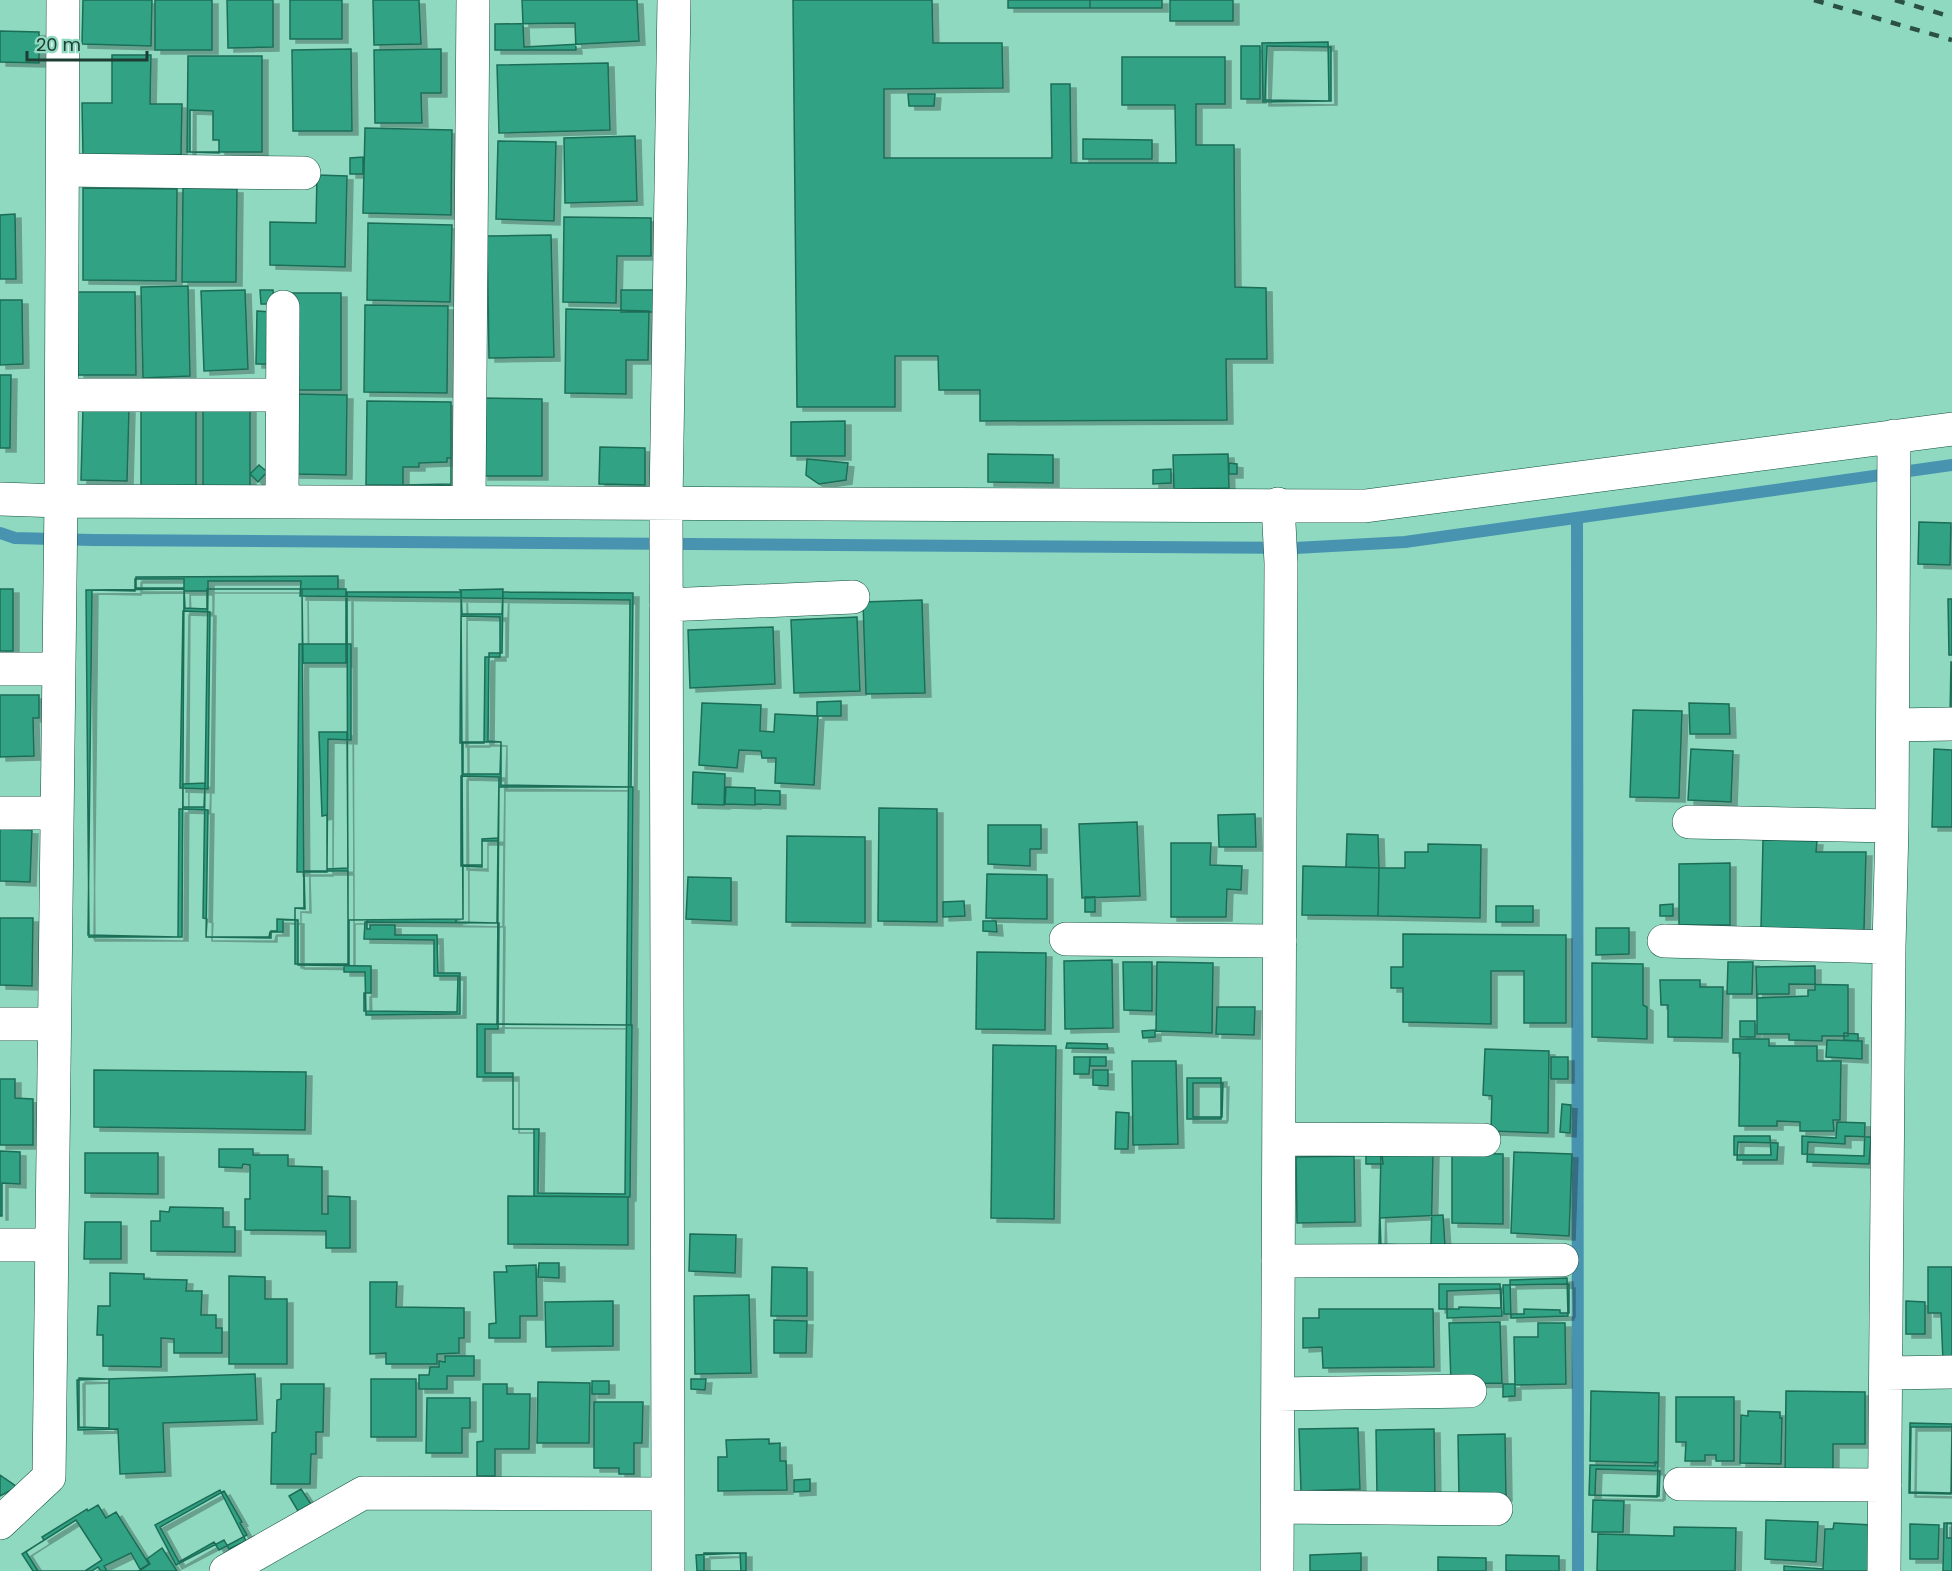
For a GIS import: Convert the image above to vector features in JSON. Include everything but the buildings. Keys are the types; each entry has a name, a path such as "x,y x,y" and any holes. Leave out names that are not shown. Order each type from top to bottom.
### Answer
{"street":[{"path":"0,1523 48,1477 61,512 63,0"},
{"path":"469,502 473,0"},
{"path":"668,1571 666,516 674,0"},
{"path":"63,170 304,173"},
{"path":"282,502 283,307"},
{"path":"62,395 282,395"},
{"path":"0,499 61,512 282,502 469,502 666,516 1278,516 1894,443 1952,429"},
{"path":"1884,1571 1894,443"},
{"path":"1277,1571 1281,563 1278,516"},
{"path":"666,605 853,597"},
{"path":"0,669 59,669"},
{"path":"1893,724 1952,724"},
{"path":"0,813 57,813"},
{"path":"1689,822 1892,826"},
{"path":"1066,939 1280,941"},
{"path":"1664,941 1889,948"},
{"path":"0,1024 54,1024"},
{"path":"1279,1139 1484,1140"},
{"path":"0,1245 51,1245"},
{"path":"1278,1261 1562,1260"},
{"path":"1886,1372 1952,1372"},
{"path":"1278,1394 1470,1391"},
{"path":"1680,1484 1885,1485"},
{"path":"226,1571 363,1493 668,1494"},
{"path":"1278,1507 1496,1509"}],"waterway":[{"path":"0,533 15,538 92,540 1295,548 1405,542 1952,465"},
{"path":"1577,518 1578,1571"}],"railway":[{"path":"1814,0 1952,40"},
{"path":"1895,0 1952,17"}]}
